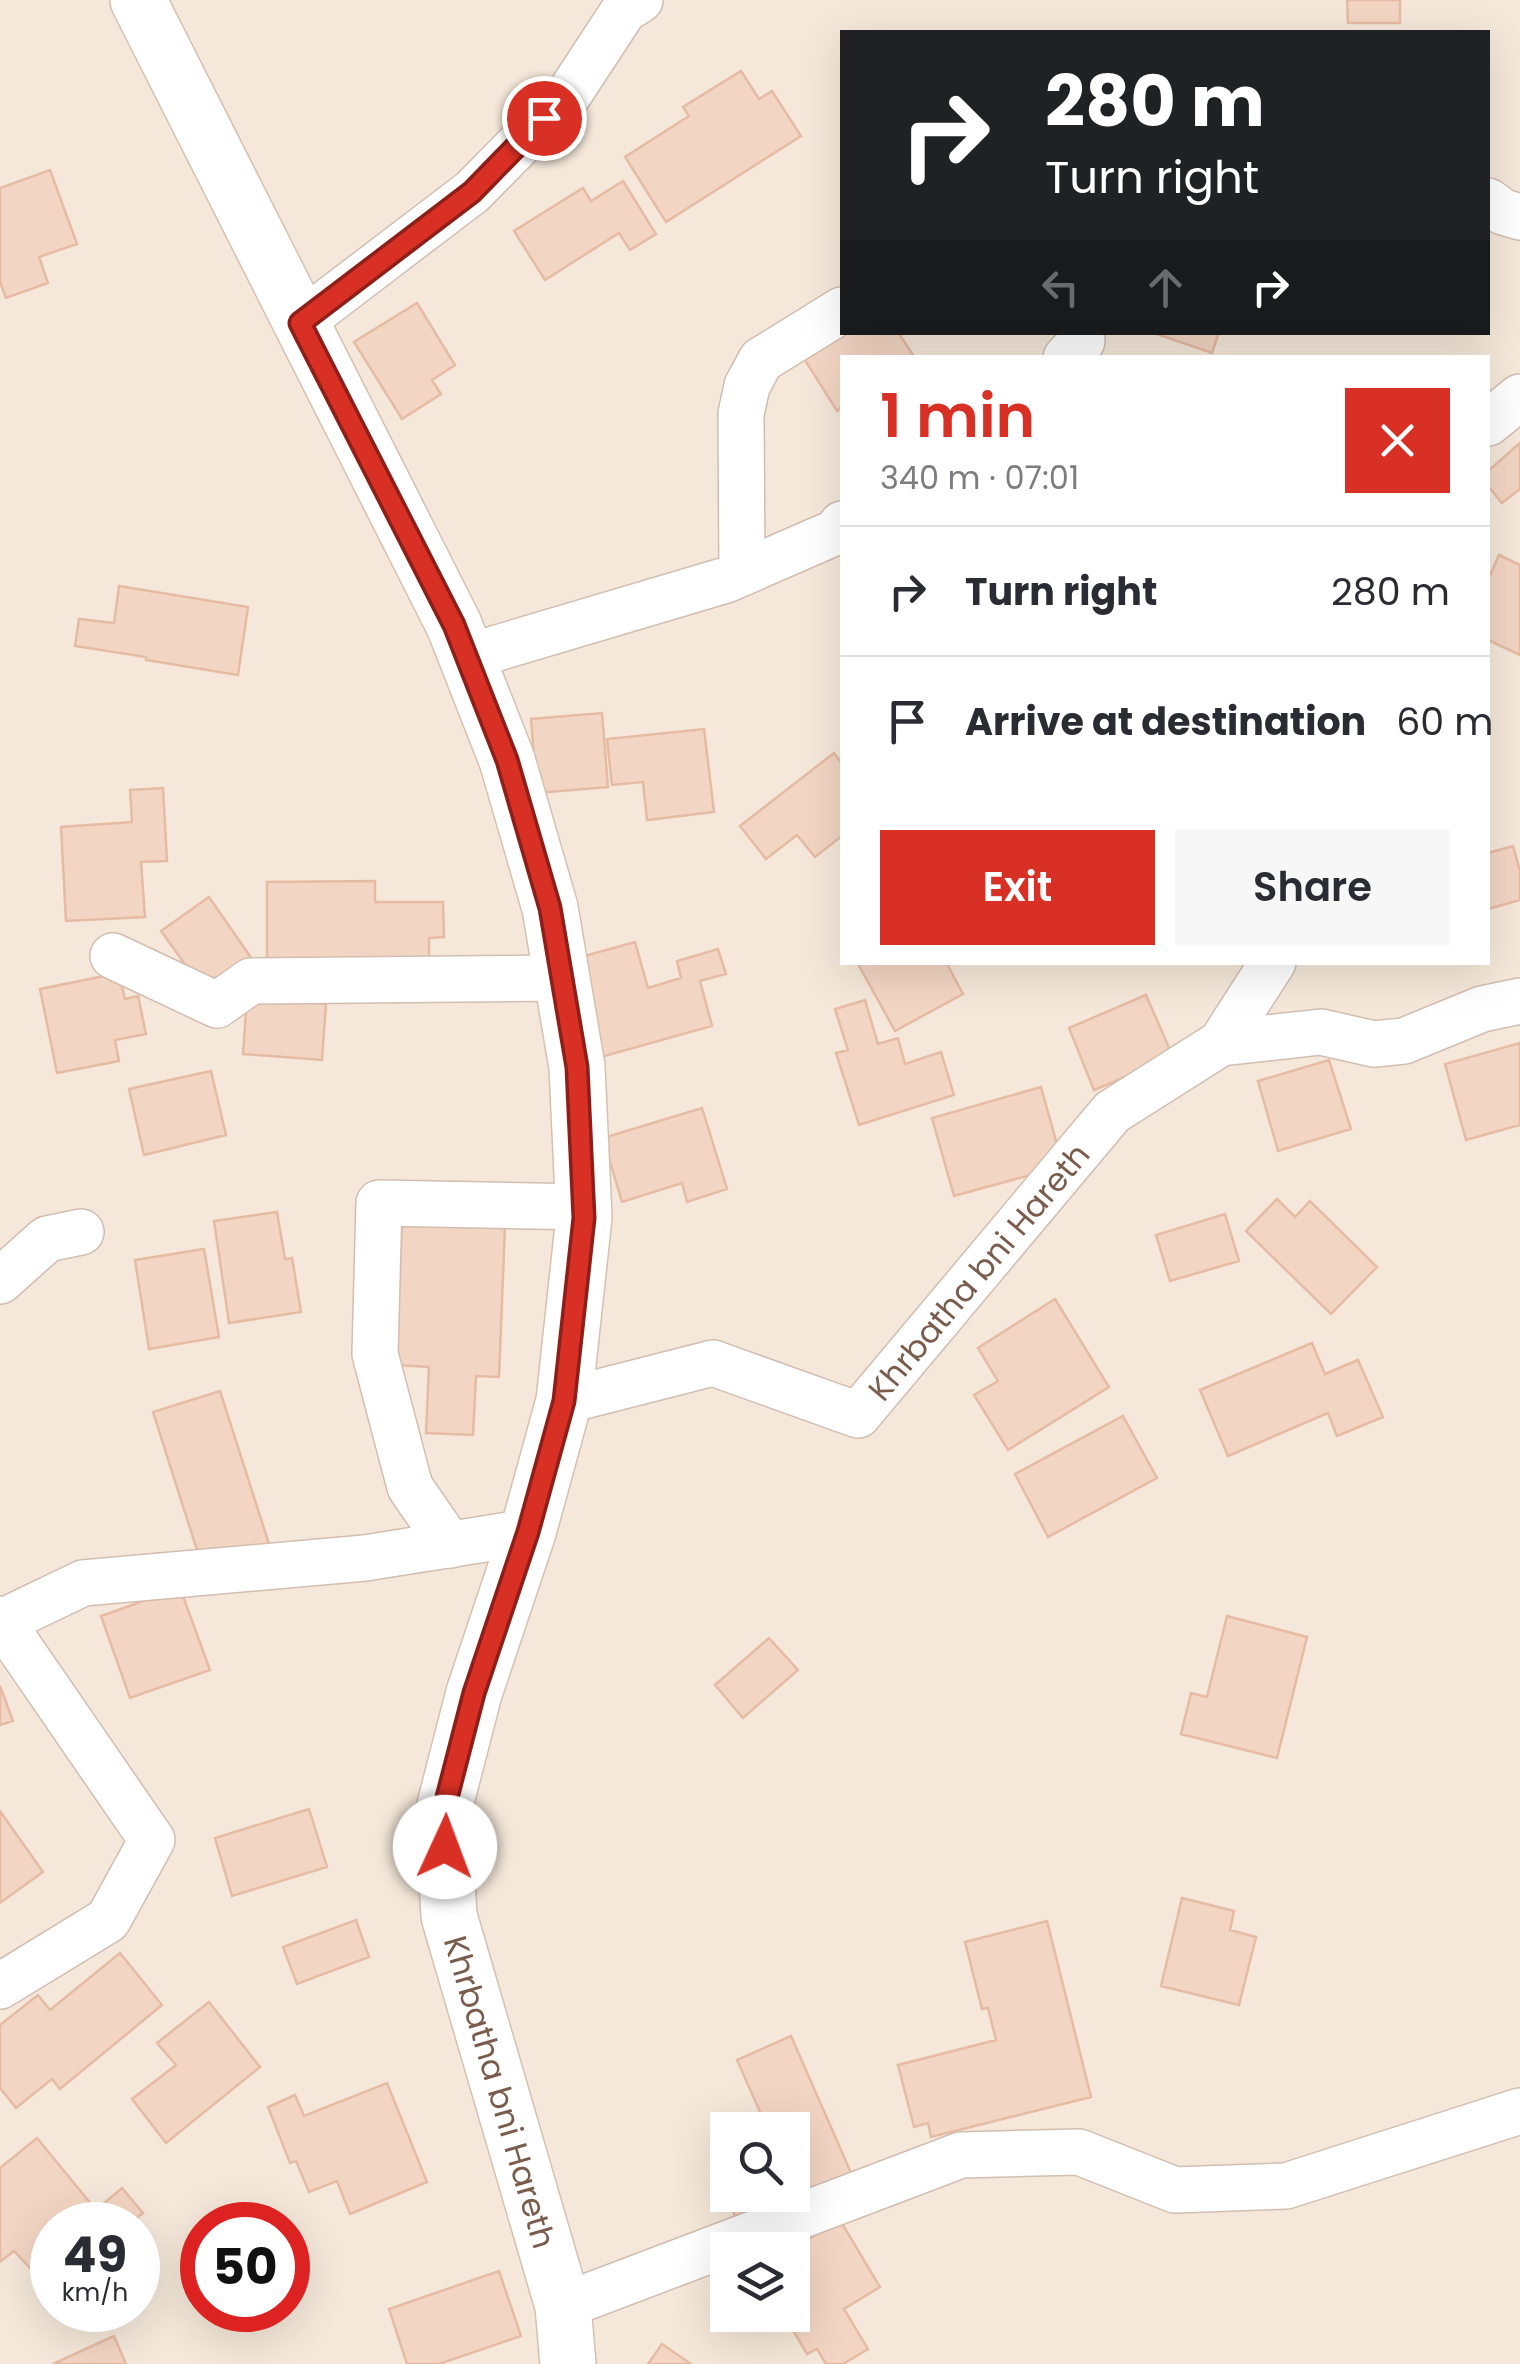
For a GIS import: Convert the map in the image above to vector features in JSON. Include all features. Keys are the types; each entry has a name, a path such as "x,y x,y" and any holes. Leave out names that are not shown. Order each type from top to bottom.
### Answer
{"main road":[{"name":"Khrbatha bni Hareth","path":"138,0 454,625 512,778 550,908 577,1067 584,1208 564,1401 528,1532 474,1693 443,1813 448,1916 563,2306 568,2364"}],"street":[{"path":"300,323 472,192 569,94 624,10 640,0"},
{"path":"1490,202 1520,217"},
{"path":"742,573 741,414 747,386 761,360 840,311"},
{"path":"1490,422 1520,397"},
{"path":"467,658 726,580 836,532 840,527"},
{"path":"112,956 218,1005 251,981 562,978"},
{"name":"Khrbatha bni Hareth","path":"564,1401 713,1363 858,1415 1112,1112 1221,1042 1271,965"},
{"path":"1221,1042 1321,1032 1374,1044 1404,1041 1482,1009 1520,1001"},
{"path":"450,1544 410,1487 375,1354 379,1203 584,1208"},
{"path":"0,1281 47,1239 81,1232"},
{"path":"0,1986 108,1920 152,1840 1,1620 82,1584 365,1558 528,1532"},
{"path":"563,2306 961,2155 1079,2152 1175,2190 1286,2186 1520,2111"}],"shaded area":[{"path":"0,0 1520,0 1520,2364 0,2364"}],"building":[{"path":"1347,0 1400,0 1400,23 1348,23"},
{"path":"741,71 759,99 772,91 801,136 666,222 625,157 689,116 683,107"},
{"path":"50,170 77,244 39,257 48,283 6,298 0,282 0,188"},
{"path":"623,181 656,234 630,250 619,233 545,280 514,231 583,188 591,201"},
{"path":"417,303 455,365 432,380 441,394 402,419 354,342"},
{"path":"840,333 900,335 913,355 840,355 837,411 803,357"},
{"path":"1160,335 1218,335 1212,353"},
{"path":"1520,443 1520,489 1502,503 1490,488 1490,469"},
{"path":"1499,555 1520,565 1520,655 1490,641 1490,575"},
{"path":"119,586 248,607 238,675 75,646 79,619 114,623"},
{"path":"602,713 608,787 537,793 531,719"},
{"path":"704,729 714,812 647,820 643,782 612,785 607,739"},
{"path":"834,753 840,761 840,838 815,857 797,835 766,859 740,826"},
{"path":"163,788 167,861 141,862 145,917 66,921 61,827 132,822 130,790"},
{"path":"1513,846 1520,871 1520,900 1490,908 1490,852"},
{"path":"375,881 375,902 443,902 444,937 429,938 429,967 267,963 267,882"},
{"path":"209,897 252,959 205,992 161,931"},
{"path":"635,942 648,988 681,978 677,961 718,949 726,974 700,981 712,1026 594,1059 566,961"},
{"path":"859,965 948,965 963,994 895,1031"},
{"path":"119,973 125,999 138,996 146,1034 115,1040 119,1061 57,1073 40,989"},
{"path":"1146,995 1173,1057 1094,1090 1069,1028"},
{"path":"247,997 326,1004 322,1060 243,1054"},
{"path":"865,1000 878,1044 898,1038 905,1064 941,1052 954,1095 859,1125 836,1053 848,1050 835,1009"},
{"path":"1520,1043 1520,1125 1466,1140 1445,1064"},
{"path":"1329,1060 1351,1129 1278,1151 1258,1081"},
{"path":"211,1071 226,1135 144,1155 129,1089"},
{"path":"1041,1087 1063,1166 954,1196 932,1118"},
{"path":"702,1108 727,1189 687,1202 682,1183 622,1202 603,1138"},
{"path":"1277,1199 1295,1217 1310,1201 1377,1267 1331,1314 1246,1231"},
{"path":"277,1212 285,1259 292,1258 301,1312 229,1323 214,1221"},
{"path":"1225,1214 1239,1261 1170,1281 1156,1235"},
{"path":"402,1221 505,1226 499,1377 476,1376 473,1435 426,1433 429,1367 396,1365"},
{"path":"204,1249 219,1337 149,1349 135,1260"},
{"path":"1055,1299 1109,1387 1008,1450 974,1395 998,1381 978,1348"},
{"path":"1312,1343 1325,1374 1358,1360 1383,1417 1337,1436 1328,1413 1228,1456 1200,1390"},
{"path":"220,1391 270,1547 203,1569 153,1412"},
{"path":"1123,1416 1157,1478 1048,1537 1015,1474"},
{"path":"180,1588 210,1670 130,1698 101,1616"},
{"path":"1227,1616 1307,1637 1277,1758 1181,1734 1191,1693 1207,1697"},
{"path":"769,1638 798,1670 743,1718 715,1685"},
{"path":"0,1686 13,1721 0,1725"},
{"path":"309,1809 327,1867 232,1896 215,1838"},
{"path":"0,1811 43,1872 0,1903"},
{"path":"1182,1898 1234,1911 1230,1930 1256,1937 1239,2005 1161,1986"},
{"path":"356,1920 369,1957 297,1984 283,1947"},
{"path":"1047,1921 1091,2097 931,2137 928,2123 914,2127 898,2065 996,2040 988,2008 982,2009 965,1942"},
{"path":"120,1953 162,2005 60,2089 52,2079 16,2108 0,2088 0,2025 38,1995 50,2010"},
{"path":"209,2002 260,2067 166,2143 132,2099 176,2065 157,2043"},
{"path":"791,2036 852,2175 810,2194 810,2112 760,2112 737,2060"},
{"path":"387,2083 427,2182 350,2214 337,2181 309,2192 296,2161 290,2163 268,2107 295,2095 304,2116"},
{"path":"37,2138 89,2202 30,2202 30,2268 14,2251 0,2262 0,2168"},
{"path":"122,2188 134,2202 105,2202"},
{"path":"733,2212 768,2212 739,2225"},
{"path":"840,2220 880,2287 844,2309 868,2349 843,2364 826,2364 817,2349 807,2354 794,2332 810,2332 810,2238"},
{"path":"499,2271 521,2336 439,2364 407,2364 389,2309"},
{"path":"114,2336 126,2364 53,2364"},
{"path":"662,2344 691,2364 648,2364"}],"route":[{"path":"445,1847 443,1813 474,1693 528,1532 564,1401 584,1218 577,1067 550,908 507,760 454,625 300,323 472,192 544,118"}]}
